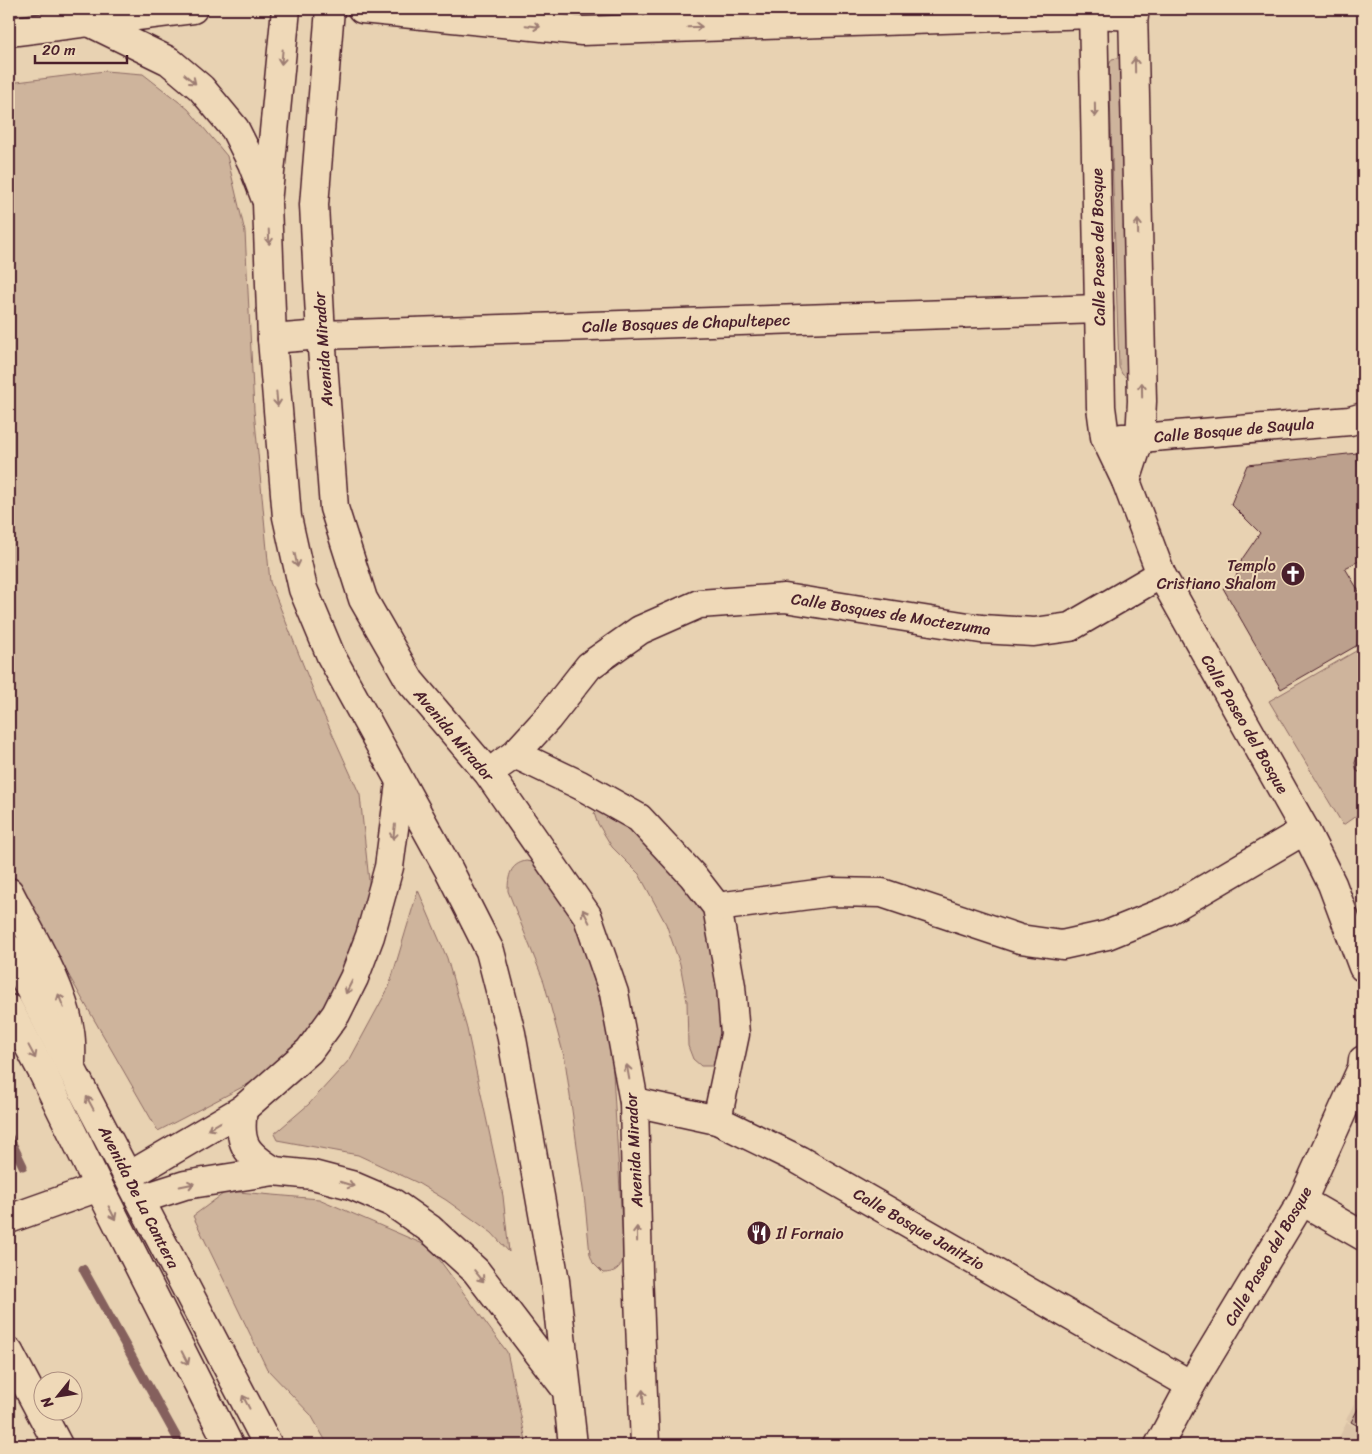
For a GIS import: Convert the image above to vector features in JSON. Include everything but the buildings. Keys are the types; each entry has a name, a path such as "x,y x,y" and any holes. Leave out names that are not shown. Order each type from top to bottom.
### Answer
{"street":[{"path":"9,32 96,15 193,9"},
{"path":"286,9 268,203 272,339 287,517 303,589 331,656 449,870 490,951 511,1033 555,1281 573,1445"},
{"name":"Avenida Mirador","path":"330,9 314,205 321,335 334,508 363,599 410,681 488,773 587,916 614,994 634,1102 638,1272 650,1443"},
{"path":"362,9 582,31 1093,11 1133,12 1142,401 1140,438 1126,481"},
{"name":"Calle Paseo del Bosque","path":"1093,11 1101,407 1105,437 1126,481 1161,574 1305,830 1332,884 1363,967"},
{"path":"96,15 169,61 201,88 236,129 268,203"},
{"name":"Calle Bosques de Chapultepec","path":"272,339 321,335 1099,309"},
{"name":"Calle Bosque de Sayula","path":"1105,437 1140,438 1363,418"},
{"name":"Calle Bosques de Moctezuma","path":"488,773 514,754 548,718 588,666 640,630 700,604 785,598 981,629 1034,632 1070,627 1161,574"},
{"path":"514,754 580,785 639,818 693,876 717,907 731,986 735,1034 717,1120"},
{"path":"135,1188 243,1109 309,1051 336,1014 354,978 370,936 389,867 400,783"},
{"path":"717,907 832,892 882,893 1020,939 1062,945 1107,934 1169,910 1305,830"},
{"path":"9,892 45,963 63,1005 70,1033 71,1066"},
{"name":"Avenida De La Cantera","path":"9,949 268,1445"},
{"name":"Avenida De La Cantera","path":"9,1009 42,1071 229,1445"},
{"name":"Calle Paseo del Bosque","path":"1159,1445 1191,1386 1302,1201 1362,1068 1363,1060"},
{"name":"Calle Bosque Janitzio","path":"634,1102 717,1120 799,1160 1191,1386"},
{"path":"243,1109 240,1127 243,1142 256,1160 274,1171"},
{"path":"135,1188 185,1185 274,1171 313,1175 351,1185 393,1203 430,1229 476,1272 566,1389"},
{"path":"9,1219 99,1188"},
{"path":"1302,1201 1363,1236"},
{"path":"9,1352 58,1445"}],"shaded area":[{"path":"1124,58 1134,377 1127,378 1122,374 1119,367 1109,65 1112,59"},
{"path":"105,71 143,74 188,109 227,156 245,232 254,410 270,582 318,702 360,795 371,900 335,1007 254,1081 158,1131 9,871 9,83"},
{"path":"1363,647 1363,811 1343,825 1269,701"},
{"path":"600,808 622,816 684,880 708,921 725,976 722,1058 712,1066 701,1066 693,1059 688,1046 687,1001 680,964 666,924 639,874 612,847 597,822 594,813"},
{"path":"526,861 533,862 564,903 580,933 607,1024 612,1057 624,1257 621,1265 611,1272 603,1273 593,1263 590,1255 585,1203 565,1060 544,982 508,891 513,868"},
{"path":"418,890 447,958 467,1029 503,1196 509,1252 492,1233 446,1200 416,1182 358,1155 277,1140 274,1134 309,1104 350,1059 389,987"},
{"path":"227,1191 319,1199 430,1247 507,1352 527,1445 328,1445 311,1415 267,1369 193,1216"},
{"path":"1363,1385 1363,1429 1346,1420"},
{"path":"1347,1422 1363,1431 1363,1445 1335,1445"}],"waterway":[{"path":"9,1137 23,1166"},
{"path":"83,1269 181,1445"}],"place":[{"name":"Templo Cristiano Shalom","path":"1293,574"},
{"name":"Il Fornaio","path":"759,1233"}]}
